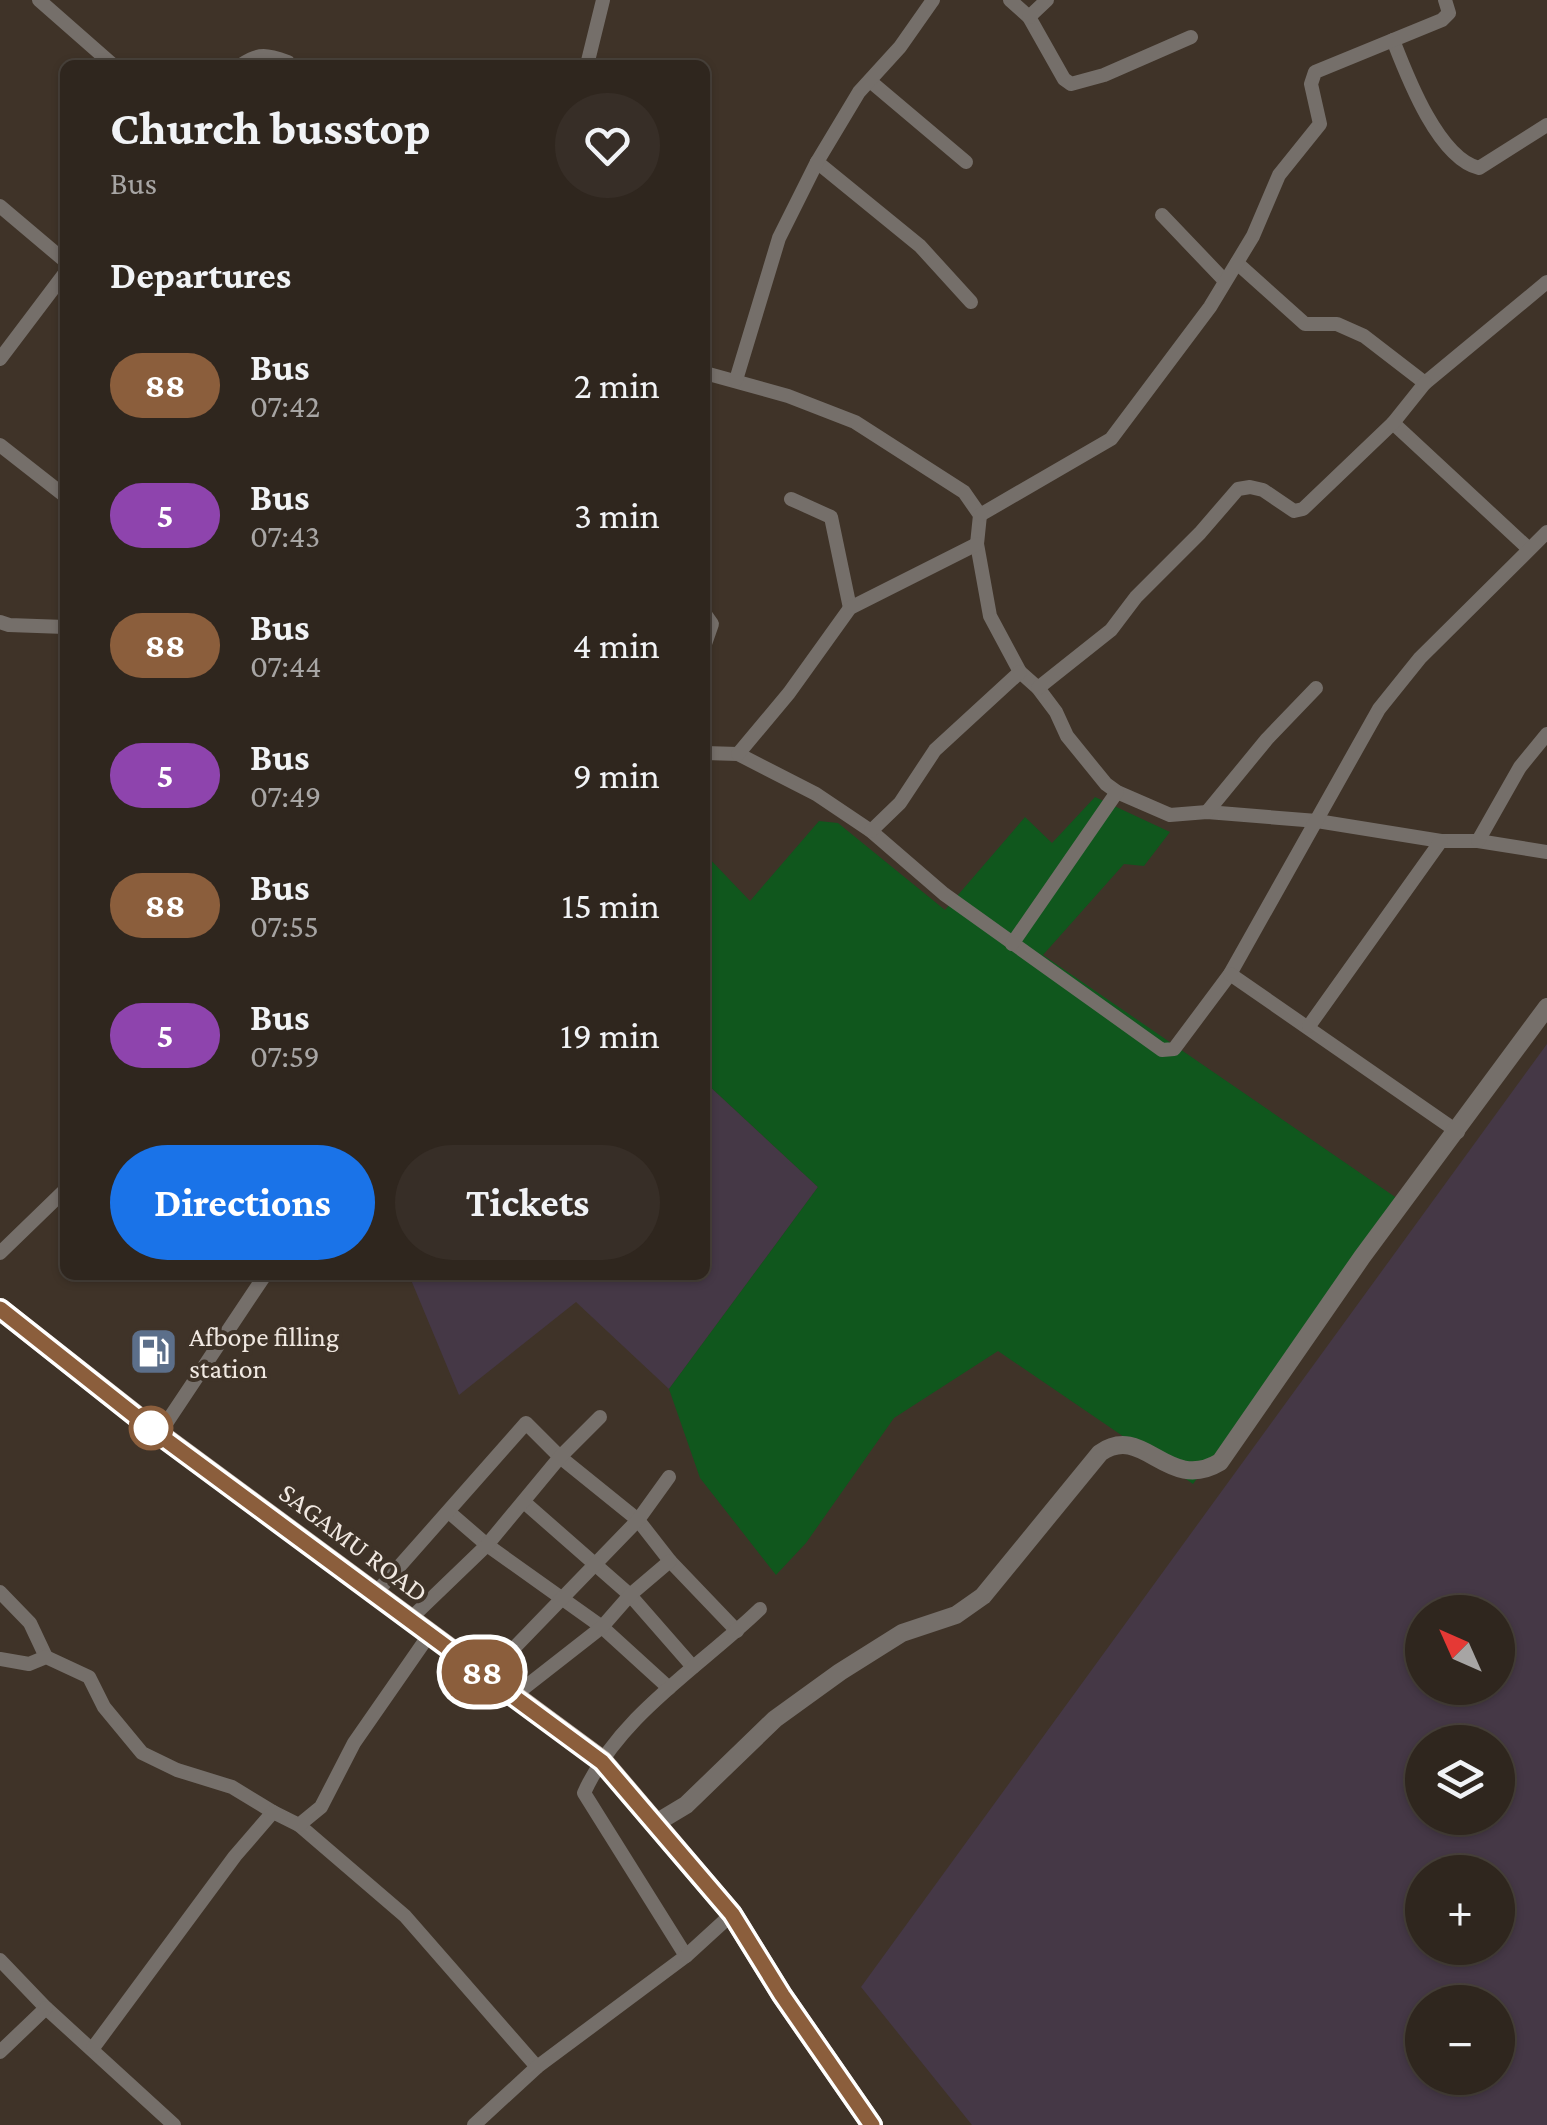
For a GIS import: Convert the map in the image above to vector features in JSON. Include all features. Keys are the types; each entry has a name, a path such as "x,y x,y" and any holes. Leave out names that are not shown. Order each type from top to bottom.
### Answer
{"highway":[{"name":"SAGAMU ROAD","path":"0,1309 158,1434 602,1762 732,1914 871,2125"}],"street":[{"path":"39,0 107,60"},
{"path":"588,60 603,0"},
{"path":"736,380 779,238 817,162 859,92 934,0"},
{"path":"1010,0 1028,17 1064,78 1072,84 1191,36"},
{"path":"1028,17 1047,0"},
{"path":"980,515 1110,439 1210,307 1253,236 1270,189 1320,124 1312,77 1315,72 1447,16 1445,0"},
{"path":"1393,40 1413,91 1454,154 1466,165 1478,168 1547,125"},
{"path":"248,60 266,54 282,60"},
{"path":"870,82 966,162"},
{"path":"817,162 920,246 971,302"},
{"path":"0,206 60,257"},
{"path":"1162,215 1224,280"},
{"path":"1238,262 1305,324 1337,324 1364,336 1426,383"},
{"path":"0,360 60,280"},
{"path":"1038,688 1111,630 1136,597 1238,489 1263,490 1294,511 1303,509 1393,422 1426,383 1547,282"},
{"path":"710,374 856,422 942,474 964,492 980,515 977,544 990,616 1020,672 1038,688 1087,763 1118,792 1170,815 1206,812 1317,821 1441,842 1478,841 1547,852"},
{"path":"1393,422 1528,549"},
{"path":"0,445 60,492"},
{"path":"791,499 831,517 850,608"},
{"path":"710,753 738,754 816,794 871,830 944,894 1012,944 1162,1050 1174,1049 1230,974 1341,772 1399,683 1547,532"},
{"path":"738,754 789,693 850,608 977,544"},
{"path":"0,622 60,624"},
{"path":"871,830 900,803 936,750 1020,672"},
{"path":"1206,812 1316,688"},
{"path":"1478,841 1520,767 1547,734"},
{"path":"1012,944 1118,792"},
{"path":"1309,1026 1441,842"},
{"path":"1230,974 1458,1132"},
{"path":"656,1823 686,1805 775,1719 840,1672 902,1633 956,1614 983,1596 1100,1453 1112,1444 1131,1445 1186,1473 1205,1472 1220,1462 1362,1257 1547,1007"},
{"path":"0,1253 60,1195"},
{"path":"158,1434 262,1280"},
{"path":"408,1620 487,1545 560,1457 600,1417"},
{"path":"374,1595 526,1424 638,1520 670,1561 737,1631"},
{"path":"487,1676 638,1520 670,1477"},
{"path":"524,1502 630,1595 693,1667"},
{"path":"450,1512 487,1545 602,1627 670,1688"},
{"path":"516,1695 602,1627 630,1595 670,1561"},
{"path":"0,1592 30,1624 46,1657 90,1677 104,1707 142,1753 177,1770 232,1786 299,1824 404,1916 537,2066"},
{"path":"686,1956 585,1798 586,1788 609,1747 760,1609"},
{"path":"299,1824 321,1806 354,1743 429,1635"},
{"path":"0,1659 30,1664 46,1657"},
{"path":"93,2048 235,1856 273,1812"},
{"path":"474,2125 537,2066 686,1956 732,1914"},
{"path":"0,1960 46,2008 174,2125"},
{"path":"0,2052 46,2008"}],"shaded area":[{"path":"1547,1044 1547,2125 972,2125 861,1987"},
{"path":"710,1087 818,1187 669,1389 576,1302 459,1395 411,1280 710,1280"}],"green space":[{"path":"1095,797 1170,832 1144,866 1124,864 1043,955 1401,1201 1193,1484 998,1351 894,1418 806,1543 776,1575 700,1478 669,1389 818,1187 710,1087 710,859 750,901 819,821 838,823 945,910 1025,817 1052,843"}],"bus line":[{"name":"88","path":"0,1309 158,1434 602,1762 732,1914 782,1995 872,2125"}],"place":[{"name":"Afbope filling station","path":"154,1352"}]}
